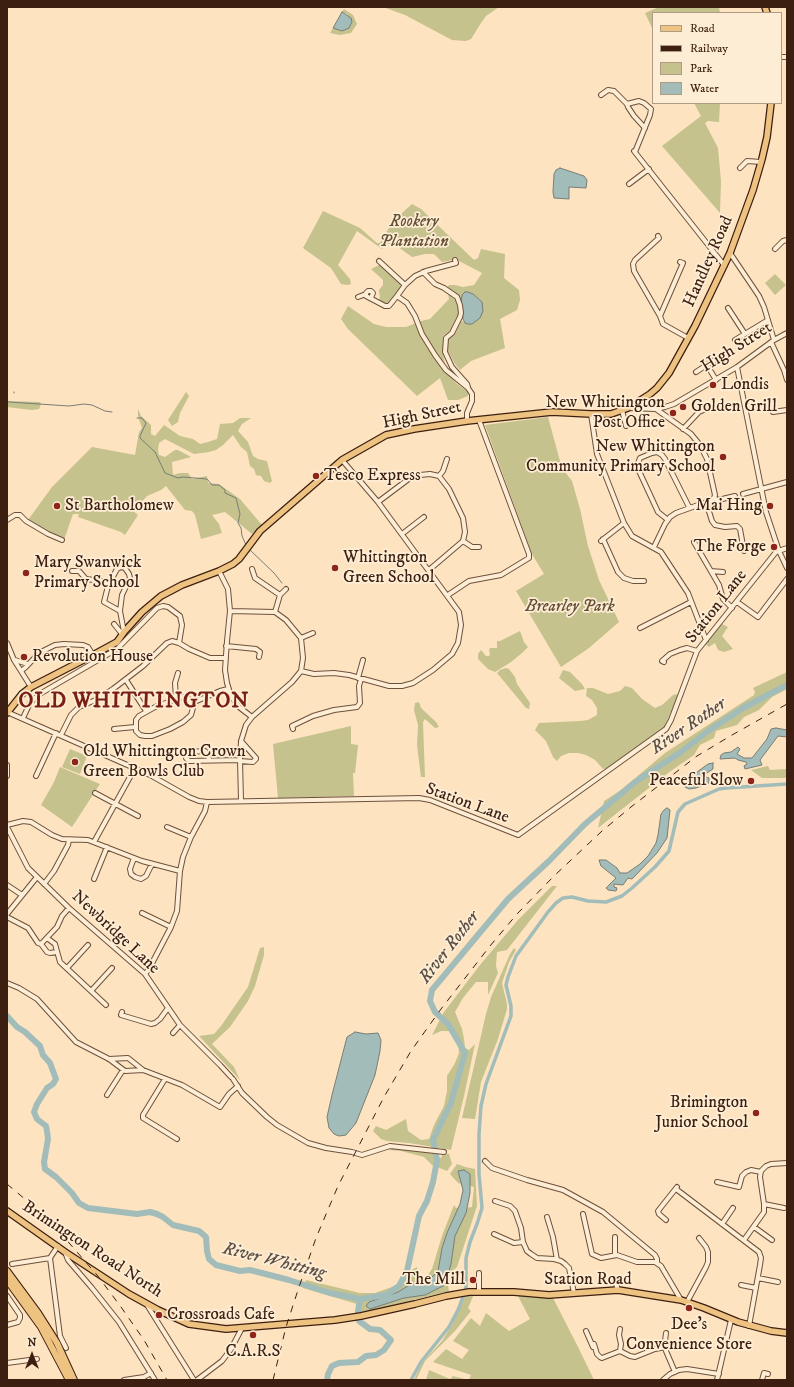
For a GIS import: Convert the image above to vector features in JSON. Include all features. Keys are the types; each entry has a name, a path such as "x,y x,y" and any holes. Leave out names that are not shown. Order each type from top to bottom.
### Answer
{"highway":[{"path":"7,1271 38,1313 57,1344 74,1380"},
{"path":"7,1280 41,1327 69,1380"}],"main road":[{"name":"Handley Road","path":"625,409 650,394 669,373 695,326 730,253 753,190 761,162 767,137 771,104"},
{"name":"High Street","path":"7,713 22,694 31,687 94,656 117,642 142,612 161,596 182,585 219,571 239,559 260,531 342,460 386,435 467,421 552,412 612,414 625,409"},
{"name":"Brimington Road North","path":"7,1211 65,1252 129,1294 189,1324 226,1329 308,1323 352,1318 421,1303"},
{"name":"Station Road","path":"421,1303 462,1293 479,1291 549,1295 618,1290 684,1301 749,1326 771,1331 787,1332"}],"street":[{"path":"601,95 608,90 614,91 627,104 634,116 645,128"},
{"path":"627,104 639,101 644,103 650,109 650,115 635,151 724,265"},
{"path":"740,168 746,161 761,162"},
{"path":"629,184 649,169"},
{"path":"658,236 660,238 635,260 633,264 634,271 660,316 663,324 688,338"},
{"path":"775,249 785,240 781,236"},
{"path":"730,253 759,296 787,380"},
{"path":"358,298 366,294 385,306 389,306 405,285 415,276 423,272 456,264 455,260"},
{"path":"379,261 405,285"},
{"path":"660,316 683,264 680,262"},
{"path":"423,272 435,284 444,288 457,298 460,305 460,317 452,333 446,338 445,352 452,366 472,394 472,401 467,413 467,421"},
{"path":"397,296 407,303 415,316 422,334 446,370 468,388"},
{"path":"728,308 745,334"},
{"path":"735,340 768,320"},
{"name":"High Street","path":"625,409 656,409 674,404 737,367 773,341 787,333"},
{"path":"696,372 716,360"},
{"path":"708,365 716,380"},
{"path":"737,367 766,512 779,551 787,568"},
{"path":"683,429 699,412 710,407"},
{"path":"625,409 626,426"},
{"path":"656,409 696,439 704,453 714,489 714,498"},
{"path":"773,412 787,410"},
{"path":"591,414 597,454 624,523 632,536 661,552 688,594 706,640"},
{"path":"448,596 469,581 501,575 529,558 529,554 479,420"},
{"path":"668,520 658,512 639,471 638,466 640,458 657,452 662,455 689,508"},
{"path":"439,476 443,471 447,459"},
{"path":"301,671 314,674 334,673 390,686 402,686 413,683 424,677 452,654 458,643 461,625 459,612 378,502 342,460"},
{"path":"378,502 410,478 420,475 430,474 439,476 449,489 463,518 465,532 463,542 429,570"},
{"path":"743,494 787,482"},
{"path":"654,547 670,516 714,498 718,500 735,496"},
{"path":"706,502 712,521 715,525 725,528 737,526 740,529 744,551"},
{"path":"7,520 15,515 20,515 26,521 48,534 62,540"},
{"path":"402,534 424,518"},
{"path":"624,523 602,540 618,572 624,578 633,581 644,581"},
{"path":"463,542 472,547 479,547"},
{"path":"694,542 719,585 723,599 732,608"},
{"path":"779,551 787,548"},
{"name":"Station Lane","path":"7,713 23,718 135,768 198,801 423,799 430,800 518,836 666,729 671,720 697,651 776,552 779,551"},
{"path":"120,611 104,602 108,586 117,569 121,567 125,568 130,578 122,595 120,611 123,633"},
{"path":"252,569 255,578 280,594"},
{"path":"72,571 79,571 86,579 102,581 108,586"},
{"path":"219,571 228,589 230,611 225,670 228,689 239,707 252,717"},
{"path":"711,572 723,572"},
{"path":"737,602 758,616 787,579"},
{"path":"275,612 280,594 286,589"},
{"path":"640,628 691,602"},
{"path":"23,718 30,703 38,695 117,649 157,608 163,606 168,607 180,616 182,625 179,643"},
{"path":"230,611 275,612 286,620 301,638 303,658 301,671 292,682 252,717 246,725 241,741 241,801"},
{"path":"114,624 123,633"},
{"path":"301,638 313,633"},
{"path":"61,735 71,715 79,707 98,699 126,680 167,643 172,641 179,643 210,658 226,658"},
{"path":"7,643 14,660 31,687"},
{"path":"20,671 43,650 56,645 83,645 88,647 94,656"},
{"path":"226,646 256,649 260,652 259,657"},
{"path":"664,662 662,661 670,654 680,650 691,648 697,651"},
{"path":"14,660 28,664"},
{"path":"293,728 292,726 313,716 334,710 357,707 360,704 358,686 362,660"},
{"path":"176,698 175,683 178,673"},
{"path":"126,680 146,711"},
{"path":"192,703 228,689"},
{"path":"176,698 187,698 192,703 194,708 191,715 184,722 152,736 145,736 136,731 136,720 146,711 176,698"},
{"path":"114,729 135,727"},
{"path":"36,776 56,733"},
{"path":"209,760 208,755 205,752 189,752 186,755 186,758 189,761 209,760 253,762 256,758 241,741"},
{"path":"7,765 7,776"},
{"path":"94,842 135,768"},
{"path":"95,793 138,816"},
{"path":"145,974 171,927 177,911 180,870 183,857 191,837 205,811 207,802"},
{"path":"7,826 23,821 31,822 52,835 62,839 88,840 152,864 180,870"},
{"name":"Newbridge Lane","path":"7,826 20,855 28,868 69,908 145,974 180,1025 225,1073 232,1078 242,1093 267,1118 308,1143 362,1155 390,1146 444,1152"},
{"path":"167,827 191,837"},
{"path":"44,884 54,871 68,845 69,840"},
{"path":"94,879 107,847"},
{"path":"134,858 130,869 131,874 141,879 146,876 152,864"},
{"path":"37,877 7,916 28,928 38,943 41,944 47,952 57,952"},
{"path":"7,885 22,895"},
{"path":"41,944 57,927 62,916 69,908"},
{"path":"142,913 171,927"},
{"path":"47,938 55,944 60,962 106,1005"},
{"path":"67,968 88,945"},
{"path":"91,991 112,968"},
{"path":"7,983 38,999 76,1042 109,1059 122,1069 143,1070"},
{"path":"122,1012 121,1015 151,1024 160,1019 168,1008"},
{"path":"172,1033 180,1025"},
{"path":"109,1059 128,1058 143,1070 182,1085 220,1107 229,1094 238,1086"},
{"path":"107,1095 122,1069 120,1063 123,1059"},
{"path":"129,1070 132,1068 133,1062"},
{"path":"165,1079 143,1114 143,1118 177,1138"},
{"path":"485,1161 492,1168 563,1190 603,1212 655,1255 657,1259 656,1262"},
{"path":"738,1192 742,1176 746,1172 751,1170 762,1170 771,1164 787,1163"},
{"path":"744,1240 762,1216 764,1204 760,1177 762,1170"},
{"path":"717,1182 739,1186"},
{"path":"666,1220 659,1214 658,1211 676,1188 759,1252 761,1258 749,1326"},
{"path":"495,1201 504,1201 515,1211 522,1242 527,1251 537,1258 557,1260 569,1268 574,1294"},
{"path":"764,1204 784,1208"},
{"path":"722,1224 733,1208"},
{"path":"583,1214 592,1254 601,1258 615,1255 637,1262 656,1262 661,1266 684,1301 708,1262 708,1252 699,1238"},
{"path":"547,1217 554,1237 557,1260"},
{"path":"754,1227 772,1240"},
{"path":"501,1237 504,1232"},
{"path":"494,1234 514,1243 522,1242"},
{"path":"615,1237 615,1255"},
{"path":"58,1246 50,1258 60,1336 66,1348"},
{"path":"65,1252 68,1260 119,1322 155,1380"},
{"path":"12,1264 50,1258"},
{"path":"479,1273 479,1291"},
{"path":"758,1278 778,1282"},
{"path":"615,1281 618,1290"},
{"path":"741,1285 756,1288"},
{"path":"7,1296 20,1315 20,1320 18,1322 7,1325"},
{"path":"146,1303 194,1380"},
{"path":"52,1318 57,1318"},
{"path":"717,1380 731,1320"},
{"path":"197,1380 222,1361 231,1349 242,1328"},
{"path":"620,1329 620,1351"},
{"path":"586,1331 591,1345 594,1346 598,1356 602,1358 620,1351 635,1357 655,1349 666,1347"},
{"path":"666,1333 666,1351 675,1372"},
{"path":"7,1363 37,1359"},
{"path":"663,1380 670,1374 687,1369 719,1374"},
{"path":"124,1380 144,1377 151,1373"},
{"path":"762,1380 764,1373 768,1374"}],"green space":[{"path":"383,7 499,7 486,16 471,39 466,41 452,40 405,15"},
{"path":"659,7 719,7 720,12 652,12 652,28 645,13"},
{"path":"344,9 353,15 357,24 351,33 340,35 330,33 333,28 342,31 349,28 352,22 347,14 342,12"},
{"path":"695,104 720,104 719,122 708,121 705,123 718,148 721,181 720,213 662,146 701,116"},
{"name":"Rookery Plantation","path":"412,204 421,209 474,260 478,258 481,249 505,254 504,278 519,290 520,300 517,310 500,319 505,348 471,361 460,370 448,351 448,338 457,330 453,325 451,330 443,336 443,354 446,371 456,383 468,392 468,396 458,400 448,400 440,378 417,396 348,329 341,319 348,306 374,324 386,327 406,327 430,319 449,299 448,294 455,300 458,307 458,317 455,320 460,320 468,324 482,302 473,294 462,295 461,303 459,296 447,288 449,285 463,287 474,285 482,273 459,261 453,260 442,262 434,254 425,254 412,257 394,244 385,244 382,249 357,231 338,265 350,279 351,284 347,285 341,284 331,268 303,248 323,211 360,228 377,243 380,243 393,221"},
{"path":"379,265 389,272 401,285 389,304 378,301 380,298 379,290 383,285 383,280 371,269"},
{"path":"775,274 786,285 775,295 765,283"},
{"path":"186,392 189,396 180,413 178,422 172,426 168,420"},
{"path":"7,401 40,402 41,404 39,409 32,410 7,407"},
{"path":"138,409 141,416 151,425 151,434 155,436 164,425 180,436 193,439 200,444 217,439 220,424 233,423 240,418 251,418 242,424 238,431 248,442 253,456 267,461 272,481 270,483 264,481 261,476 256,475 254,469 250,466 247,452 241,447 233,435 216,450 209,452 194,454 165,439 159,443 158,450 159,455 165,457 175,450 178,450 191,457 172,462 173,475 188,473 192,479 207,476 208,483 219,484 240,499 262,525 252,534 225,512 212,515 219,524 222,533 201,539 195,515 192,511 185,510 166,486 161,490 147,496 133,511 138,515 125,535 121,532 78,517 79,514 73,514 64,540 50,534 28,520 52,487 92,447 135,455 139,432 142,428 138,416"},
{"name":"Brearley Park","path":"548,417 560,461 565,472 572,481 588,546 599,580 619,622 589,648 561,667 516,591 544,574 532,554 485,425"},
{"path":"722,624 728,627 722,636 733,649 724,652 718,650 715,643 709,647 705,644"},
{"path":"520,631 524,642 528,647 511,662 495,672 488,669 478,659 478,654 481,650 486,656 489,656 490,648 497,648 497,641"},
{"path":"506,668 509,669 515,677 517,684 530,703 529,709 526,708 497,673"},
{"path":"563,670 570,672 585,689 575,691 559,678"},
{"path":"787,672 787,689 772,697 759,710 744,717 737,725 716,731 714,738 700,745 694,755 668,773 598,828 604,801 621,790 665,753 754,695 755,692 753,688"},
{"path":"625,686 632,688 642,699 655,708 662,705 673,695 677,694 677,699 664,727 608,768 603,769 595,760 578,753 569,753 561,756 557,761 553,757 546,741 535,730 539,723 588,720 597,715 597,708 592,700 586,696 587,688 593,688 608,694 620,691"},
{"path":"419,702 421,708 436,722 439,727 435,728 425,719 423,722 425,777 421,777 417,745 418,725 414,710 415,703"},
{"path":"351,726 351,744 358,745 355,773 353,773 354,796 278,798 273,744"},
{"name":"Old Whittington Crown Green Bowls Club","path":"70,749 87,756 80,774 62,767"},
{"path":"768,766 770,770 787,769 787,778 762,778 751,770"},
{"path":"60,767 100,784 72,827 41,805 54,782"},
{"path":"552,886 557,886 507,950 497,952 496,966 498,973 488,995 488,982 476,982 463,998 455,1012 462,1029 465,1048 469,1050 475,1044 451,1150 381,1139 373,1131 376,1126 386,1130 406,1119 408,1131 421,1140 429,1139 434,1125 444,1106 447,1091 447,1076 459,1053 458,1042 452,1031 441,1031 432,1035 444,1012 480,965 518,920"},
{"path":"264,947 264,955 255,986 248,1001 230,1027 212,1044 234,1067 240,1080 199,1036 214,1034 221,1026 248,987 260,948"},
{"path":"514,948 516,950 509,962 502,983 507,1009 498,1039 481,1082 475,1119 462,1118 491,997"},
{"path":"397,1148 434,1152 435,1156 441,1158 443,1153 449,1154 452,1164 447,1171 432,1165 424,1157 401,1151 388,1150"},
{"path":"457,1164 475,1169 477,1206 457,1267 450,1273 447,1281 449,1291 362,1313 357,1304 303,1288 306,1280 360,1293 375,1293 392,1287 405,1280 410,1271 417,1267 418,1279 425,1279 432,1269 442,1236 454,1205 456,1208 472,1207 474,1187 458,1183 450,1174"},
{"path":"474,1294 468,1308 471,1311 455,1331 425,1361 416,1380 414,1380 422,1363 442,1341 452,1325 464,1295"},
{"path":"518,1296 552,1296 594,1380 469,1380 471,1375 433,1362 446,1349 462,1359 469,1350 453,1341 471,1318 480,1326 486,1313 509,1331 530,1319"},
{"path":"429,1370 450,1379 453,1376 468,1380 426,1380"}],"water":[{"path":"342,12 351,18 352,22 349,28 342,31 333,28"},
{"path":"560,168 584,176 587,180 586,188 569,187 569,199 554,198 554,174 556,170"},
{"path":"465,292 473,294 482,302 483,311 480,318 472,324 465,323 463,319 461,303 462,295"},
{"path":"776,728 787,730 787,737 778,736 760,760 762,765 745,769 744,766 747,764 746,762 735,758 720,759 721,755 724,753 731,752 738,747 740,749 737,754 744,758 752,758 767,739 771,729"},
{"path":"713,763 713,769 696,780 706,777 709,778 709,783 696,788 689,789 685,787 685,784 693,775 708,764"},
{"path":"667,808 670,810 667,838 657,853 632,879 628,878 623,885 614,884 614,887 617,888 616,891 608,890 606,888 616,878 601,866 599,860 606,860 617,868 620,873 627,873 640,864 648,856 656,843 661,814"},
{"path":"355,1032 366,1034 378,1033 381,1040 380,1051 375,1075 356,1123 346,1135 339,1136 334,1134 329,1128 327,1117 347,1037"},
{"path":"464,1170 470,1174 470,1193 466,1213 455,1236 451,1264 445,1285 425,1295 404,1298 370,1309 366,1306 369,1302 398,1292 411,1284 427,1282 438,1271 442,1248 460,1204 463,1190 458,1171"}],"waterway":[{"path":"7,401 69,406 84,404 92,405 105,411 112,412"},
{"path":"137,418 142,418 146,423 140,438 155,452 165,473 178,478 207,479 212,485 219,485 225,490 225,493 236,498 240,514 238,523 246,545"},
{"path":"249,549 274,573 282,583"},
{"name":"River Rother","path":"327,1380 332,1366 339,1363 358,1362 366,1356 376,1355 384,1350 391,1340 380,1330 370,1329 359,1321 358,1311 360,1299 386,1295 399,1286 407,1271 419,1216 427,1201 433,1182 437,1160 433,1140 451,1103 465,1053 448,1024 435,1012 430,1001 432,990 508,899 549,861 585,824 635,782 681,752 708,731 743,708 787,685"},
{"path":"411,1380 421,1362 449,1327 458,1310 466,1289 466,1258 482,1208 479,1174 481,1106 486,1084 511,1016 511,1006 506,985 516,956 548,912 563,898 572,897 588,901 606,902 622,896 632,888 655,867 669,851 678,812 685,804 719,789 787,784"},
{"name":"River Whitting","path":"7,1016 17,1027 25,1032 40,1046 43,1055 50,1063 56,1079 53,1084 47,1088 34,1112 37,1119 46,1126 47,1131 48,1139 44,1162 45,1169 56,1177 72,1193 79,1203 88,1208 137,1214 150,1212 157,1214 173,1225 199,1231 206,1237 209,1259 216,1265 240,1271 250,1270 330,1293 360,1299"}],"railway":[{"path":"273,1380 286,1327 298,1290 316,1238 338,1186 384,1097 411,1051 441,1009 517,914 554,876 602,831 697,756 787,704"},
{"path":"7,1184 57,1229 97,1275 144,1340 167,1380"}],"place":[{"name":"Londis","path":"713,385"},
{"name":"Golden Grill","path":"683,407"},
{"name":"New Whittington Post Office","path":"673,413"},
{"name":"New Whittington Community Primary School","path":"723,457"},
{"name":"Tesco Express","path":"316,476"},
{"name":"St Bartholomew","path":"57,506"},
{"name":"Mai Hing","path":"770,506"},
{"name":"The Forge","path":"774,547"},
{"name":"Whittington Green School","path":"335,568"},
{"name":"Mary Swanwick Primary School","path":"26,573"},
{"name":"Revolution House","path":"24,657"},
{"name":"Old Whittington Crown Green Bowls Club","path":"75,762"},
{"name":"Peaceful Slow","path":"751,781"},
{"name":"Brimington Junior School","path":"756,1113"},
{"name":"The Mill","path":"473,1280"},
{"name":"Dee's Convenience Store","path":"689,1308"},
{"name":"Crossroads Cafe","path":"159,1315"},
{"name":"C.A.R.S","path":"253,1335"}],"district":[{"name":"OLD WHITTINGTON","path":"134,703"}]}
